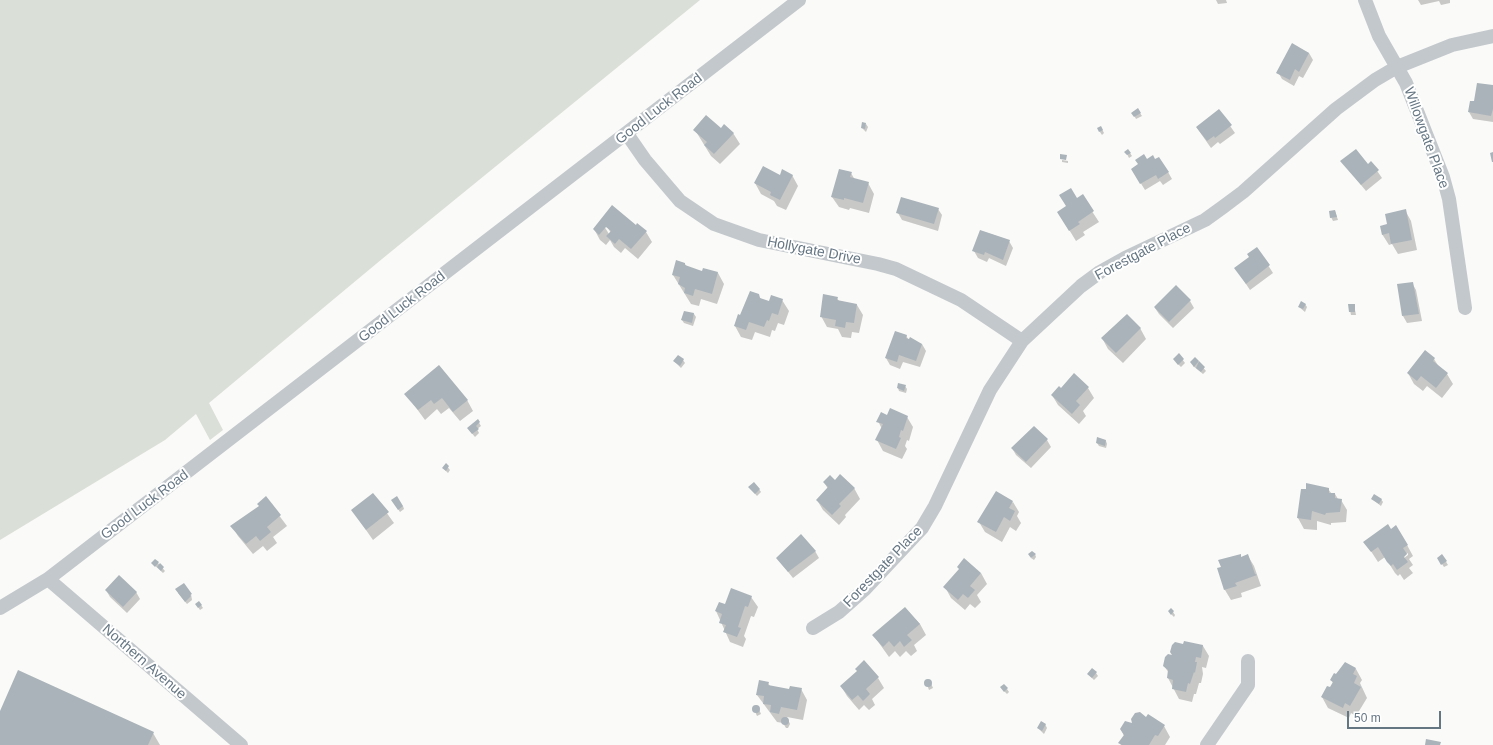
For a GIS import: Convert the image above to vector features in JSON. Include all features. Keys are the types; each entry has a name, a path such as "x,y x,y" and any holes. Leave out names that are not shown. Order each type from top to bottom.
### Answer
{"street":[{"name":"Good Luck Road","path":"0,608 48,579 799,0"},
{"name":"Willowgate Place","path":"1365,0 1379,36 1411,94 1443,176 1449,199 1464,308"},
{"name":"Forestgate Place","path":"813,628 839,612 865,589 922,528 935,506 990,390 1022,341 1081,286 1100,272 1125,258 1205,220 1223,208 1336,109 1375,80 1397,67 1452,45 1493,36"},
{"name":"Hollygate Drive","path":"627,134 645,160 680,201 714,224 759,240 896,269 961,300 1022,341"},
{"name":"Northern Avenue","path":"48,579 241,745"},
{"path":"1207,745 1248,685 1248,661"}],"shaded area":[{"path":"0,0 700,0 382,259 209,403 223,430 210,440 196,414 165,440 0,540"}],"building":[{"path":"1292,43 1309,53 1299,72 1295,69 1290,80 1276,73"},
{"path":"1477,83 1493,85 1493,109 1491,116 1468,112 1470,101 1474,101"},
{"path":"1138,108 1141,113 1134,117 1131,113"},
{"path":"1219,109 1232,125 1215,138 1214,136 1207,141 1196,127"},
{"path":"706,115 721,128 724,124 734,133 714,154 704,145 707,142 693,130"},
{"path":"862,122 866,123 865,129 861,128"},
{"path":"1101,126 1103,130 1099,132 1097,128"},
{"path":"1128,149 1131,153 1127,155 1124,152"},
{"path":"1356,149 1368,164 1371,161 1379,170 1361,185 1340,161"},
{"path":"1493,152 1493,162 1492,162 1490,153"},
{"path":"1060,154 1067,155 1066,160 1060,159"},
{"path":"1144,154 1147,159 1153,155 1155,159 1159,157 1169,172 1158,179 1156,175 1140,184 1131,169 1138,164 1135,160"},
{"path":"763,166 780,175 782,169 793,175 780,200 770,195 771,192 754,183"},
{"path":"839,169 852,172 850,177 869,182 863,203 844,198 844,200 831,197"},
{"path":"1071,188 1077,198 1083,194 1094,211 1078,222 1080,224 1069,231 1057,212 1066,206 1059,195"},
{"path":"901,197 939,208 934,224 896,213"},
{"path":"612,205 636,225 637,223 647,231 631,249 619,239 615,244 606,236 611,231 606,227 599,235 593,229"},
{"path":"1406,209 1412,240 1391,244 1389,233 1382,235 1380,226 1387,224 1385,214"},
{"path":"1335,210 1337,217 1330,218 1329,211"},
{"path":"980,230 1010,240 1003,260 985,252 984,255 972,251"},
{"path":"1257,247 1270,265 1246,284 1234,268 1249,257 1247,254"},
{"path":"676,260 702,271 703,268 718,272 712,294 695,289 693,296 684,293 685,288 678,284 680,277 672,275"},
{"path":"1413,282 1419,314 1402,316 1397,284"},
{"path":"1176,285 1191,300 1169,322 1154,307"},
{"path":"750,291 759,294 760,298 769,301 771,295 783,299 778,315 772,313 769,321 767,320 764,327 749,322 746,330 734,326 738,314 740,315"},
{"path":"823,294 838,297 837,300 857,304 854,323 846,322 845,328 835,326 836,320 820,317"},
{"path":"1301,301 1306,304 1303,309 1298,307"},
{"path":"1348,304 1355,304 1355,312 1349,312"},
{"path":"684,311 694,313 692,323 681,320"},
{"path":"1127,314 1141,328 1116,353 1101,338"},
{"path":"895,331 907,335 906,338 909,339 910,337 922,344 916,361 899,355 897,362 885,358"},
{"path":"1425,350 1435,358 1433,361 1448,373 1436,388 1421,376 1417,381 1407,373"},
{"path":"1179,353 1184,359 1178,365 1173,359"},
{"path":"678,355 684,359 680,366 673,361"},
{"path":"1195,357 1199,361 1194,367 1190,362"},
{"path":"1199,361 1205,367 1201,372 1196,368"},
{"path":"439,365 468,400 453,412 442,398 434,404 431,400 418,410 404,394"},
{"path":"1074,373 1089,387 1076,401 1080,405 1072,414 1051,395 1059,386 1061,388"},
{"path":"898,383 906,385 904,391 897,388"},
{"path":"890,408 908,416 903,431 901,430 899,437 901,438 896,449 875,440 883,424 876,422 881,412 887,415"},
{"path":"478,419 480,422 476,426 479,429 472,434 467,428"},
{"path":"1034,426 1048,439 1026,462 1011,448"},
{"path":"1097,437 1106,440 1105,446 1096,443"},
{"path":"446,463 449,466 446,471 442,468"},
{"path":"840,474 855,488 839,504 841,506 832,515 816,500 828,487 823,482 830,475 835,480"},
{"path":"754,482 760,489 755,494 748,487"},
{"path":"1306,483 1329,488 1329,493 1335,493 1335,498 1342,499 1340,512 1326,513 1325,515 1312,511 1311,520 1297,518 1301,489 1306,489"},
{"path":"996,491 1013,501 1009,508 1015,511 1010,521 1004,517 996,532 977,522"},
{"path":"373,493 389,512 366,530 351,510"},
{"path":"1374,494 1382,499 1379,504 1371,499"},
{"path":"266,496 281,515 267,527 271,532 260,541 256,536 246,544 230,526 259,506 257,504"},
{"path":"397,496 403,506 398,510 391,500"},
{"path":"1388,524 1391,529 1396,525 1408,545 1403,548 1407,554 1404,557 1408,562 1397,570 1393,564 1391,566 1387,562 1378,547 1371,552 1363,542"},
{"path":"801,534 816,551 788,572 776,558"},
{"path":"1032,551 1036,554 1031,558 1028,554"},
{"path":"1241,554 1241,557 1248,554 1255,574 1257,575 1235,583 1237,586 1224,590 1217,568 1221,567 1218,560"},
{"path":"1442,554 1447,561 1441,565 1437,558"},
{"path":"964,558 981,573 970,586 975,590 968,598 963,594 958,600 943,587 959,569 957,567"},
{"path":"155,559 159,562 155,567 151,563"},
{"path":"160,563 164,567 161,571 157,567"},
{"path":"119,575 137,592 123,607 105,590"},
{"path":"184,583 192,594 185,602 175,589"},
{"path":"731,588 752,596 748,607 745,606 738,627 741,628 737,637 723,632 726,625 719,623 722,614 715,611 719,602 725,604"},
{"path":"199,601 202,605 198,608 195,604"},
{"path":"905,607 920,624 907,635 912,640 904,647 900,641 894,647 889,641 883,647 872,635"},
{"path":"1171,608 1174,611 1171,615 1168,611"},
{"path":"1184,641 1203,645 1201,658 1196,657 1195,662 1197,662 1195,673 1194,672 1190,684 1188,683 1186,692 1172,689 1173,680 1167,678 1168,670 1163,666 1165,657 1168,654 1172,655 1170,652 1172,645 1175,642 1183,644"},
{"path":"864,660 879,677 866,689 870,694 863,701 858,695 852,700 840,686 857,671 855,669"},
{"path":"1345,662 1356,668 1353,674 1357,676 1354,683 1361,687 1350,706 1345,703 1343,708 1321,697 1327,686 1330,687 1333,682 1330,680 1334,673 1336,674"},
{"path":"1092,668 1097,672 1092,678 1087,674"},
{"path":"18,670 154,732 148,745 0,745 0,711"},
{"path":"926,679 930,679 932,683 930,687 926,687 924,685 924,681"},
{"path":"759,680 769,682 768,685 789,689 790,686 802,688 797,710 781,707 779,714 770,712 771,705 763,704 764,696 756,695"},
{"path":"1004,684 1008,688 1004,692 1000,687"},
{"path":"756,705 759,706 759,712 756,713 753,712 752,709 753,706"},
{"path":"1140,712 1146,717 1148,714 1165,725 1158,736 1155,735 1149,745 1122,745 1118,743 1124,735 1120,729 1125,721 1132,723 1131,719 1135,713"},
{"path":"785,717 788,718 788,724 785,725 782,724 781,721 782,718"},
{"path":"1041,721 1046,724 1042,731 1037,728"},
{"path":"1426,739 1441,742 1440,745 1425,745"}]}
